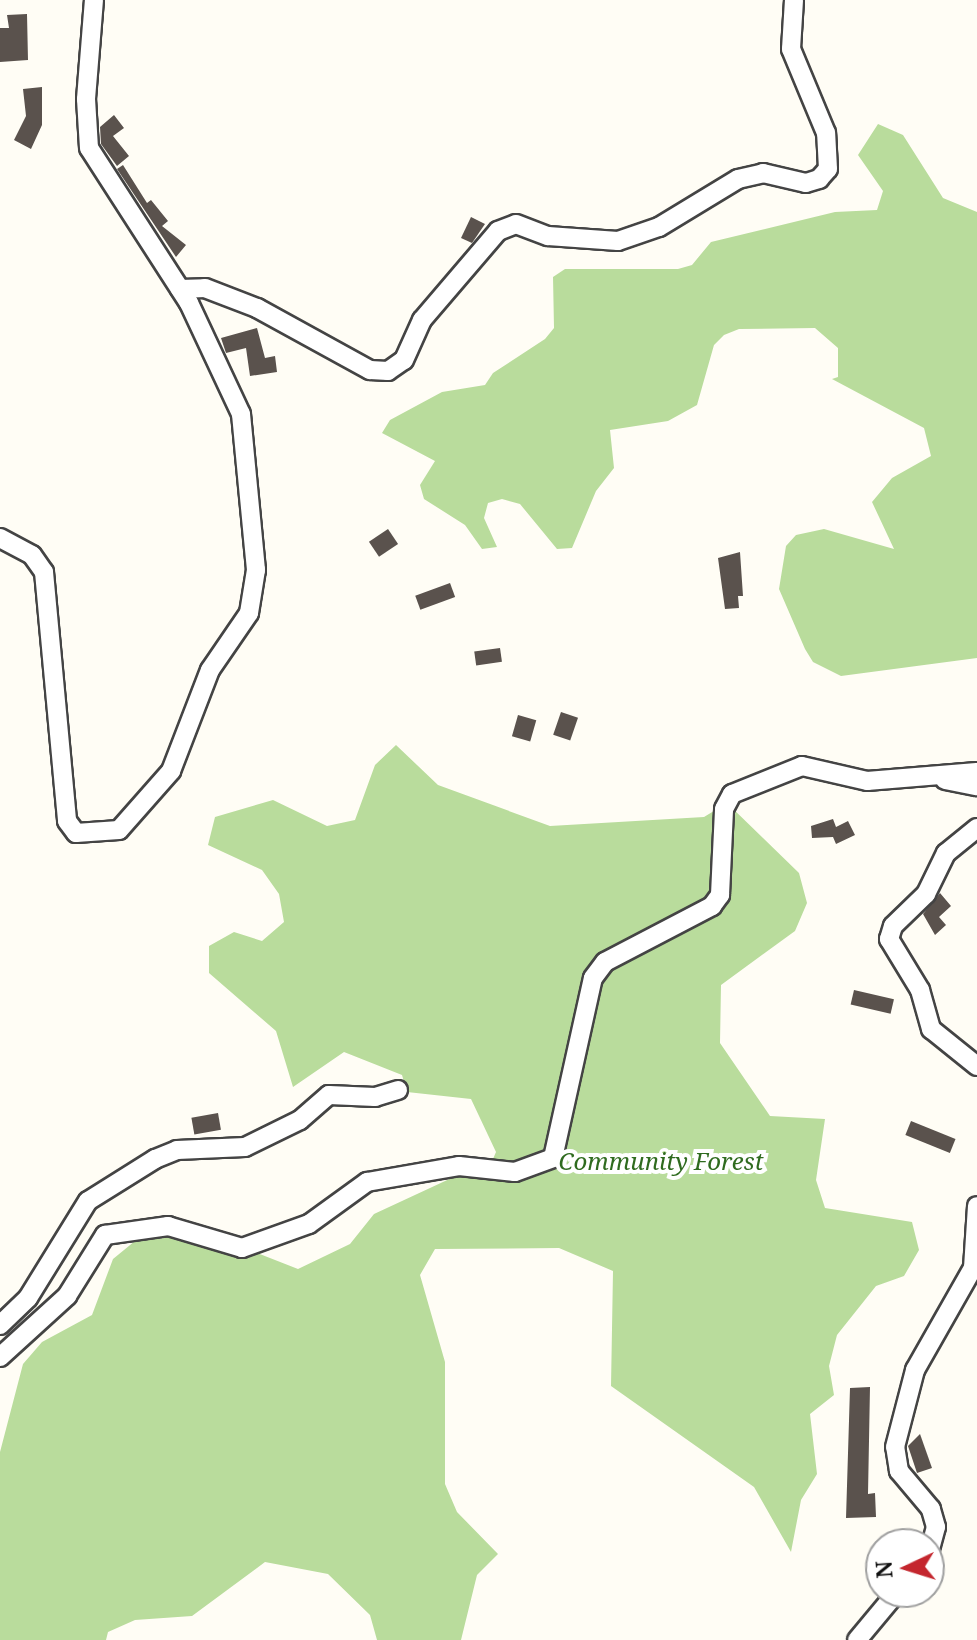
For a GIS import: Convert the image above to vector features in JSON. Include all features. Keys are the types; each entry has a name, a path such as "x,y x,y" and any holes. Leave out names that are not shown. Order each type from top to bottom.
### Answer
{"street":[{"path":"0,538 32,555 44,572 67,821 76,833 119,830 171,771 210,670 249,613 256,570 241,414 180,289 133,226 89,148 86,99 94,0"},
{"path":"180,289 205,288 257,308 370,370 388,371 404,360 422,320 498,231 516,224 548,236 618,241 659,227 738,179 763,173 806,183 819,179 828,169 826,133 791,49 794,0"},
{"path":"0,1357 67,1296 105,1235 168,1226 242,1248 309,1224 367,1182 459,1166 515,1172 553,1158 593,978 605,962 712,906 720,895 724,809 732,794 802,766 867,781 977,772"},
{"path":"935,776 977,786"},
{"path":"977,828 946,853 926,894 893,926 889,939 920,990 931,1029 977,1066"},
{"path":"0,1325 28,1298 88,1201 155,1159 177,1150 245,1147 300,1120 329,1095 375,1097 398,1090"},
{"path":"936,1528 931,1509 899,1471 895,1447 915,1370 973,1268 977,1206"},
{"path":"857,1640 884,1608"}],"green space":[{"path":"878,124 903,135 943,198 977,212 977,658 841,676 813,662 805,649 779,589 786,546 796,535 824,529 894,549 872,502 892,478 931,456 924,428 832,379 838,377 838,348 815,328 739,329 724,335 714,345 697,405 668,421 610,430 614,468 596,491 572,548 557,549 520,504 502,499 488,503 484,518 497,547 482,549 465,525 424,499 420,485 435,461 382,433 390,420 442,392 485,385 493,373 545,339 554,328 553,277 565,269 678,269 692,265 711,242 835,212 877,210 883,191 858,155"},
{"name":"Community Forest","path":"396,745 438,785 550,826 704,817 727,803 799,873 807,903 795,931 721,985 720,1043 770,1116 825,1119 816,1180 825,1208 912,1222 919,1250 904,1276 876,1286 837,1335 829,1366 834,1395 810,1414 817,1474 801,1500 791,1552 754,1487 611,1386 613,1271 559,1248 435,1249 420,1275 445,1362 445,1484 457,1512 498,1554 477,1575 461,1640 377,1640 370,1615 328,1574 265,1562 192,1616 135,1620 108,1632 106,1640 0,1640 0,1452 23,1364 42,1342 92,1315 113,1259 135,1241 194,1235 221,1239 298,1269 350,1244 374,1214 458,1175 487,1173 496,1152 471,1099 407,1092 402,1075 344,1052 293,1087 276,1031 209,973 209,946 234,932 262,941 284,922 279,894 262,870 208,845 215,817 273,800 327,826 355,820 375,765"}],"building":[{"path":"27,14 28,60 0,62 0,28 9,28 7,15"},
{"path":"42,87 42,125 31,149 14,140 26,116 23,89"},
{"path":"114,115 124,128 113,136 129,156 117,166 101,144 100,127"},
{"path":"123,165 147,203 151,200 168,221 162,226 186,245 176,257 117,169"},
{"path":"471,217 485,224 472,243 461,238"},
{"path":"257,328 265,358 275,356 277,372 250,376 246,348 226,353 221,338"},
{"path":"388,529 398,544 379,557 369,542"},
{"path":"740,552 743,596 738,596 739,608 725,609 718,558"},
{"path":"450,583 455,597 420,610 415,596"},
{"path":"500,648 502,662 476,665 474,652"},
{"path":"561,712 578,718 570,741 553,735"},
{"path":"518,715 536,720 530,741 512,736"},
{"path":"833,819 836,827 848,821 855,835 836,844 833,837 812,838 811,826"},
{"path":"940,893 951,906 939,917 946,925 935,935 923,914"},
{"path":"854,990 894,999 891,1014 851,1005"},
{"path":"218,1113 221,1130 194,1134 191,1118"},
{"path":"911,1121 956,1139 950,1153 905,1135"},
{"path":"870,1387 868,1494 875,1493 876,1517 846,1518 850,1388"},
{"path":"920,1434 932,1468 917,1473 908,1446"}]}
